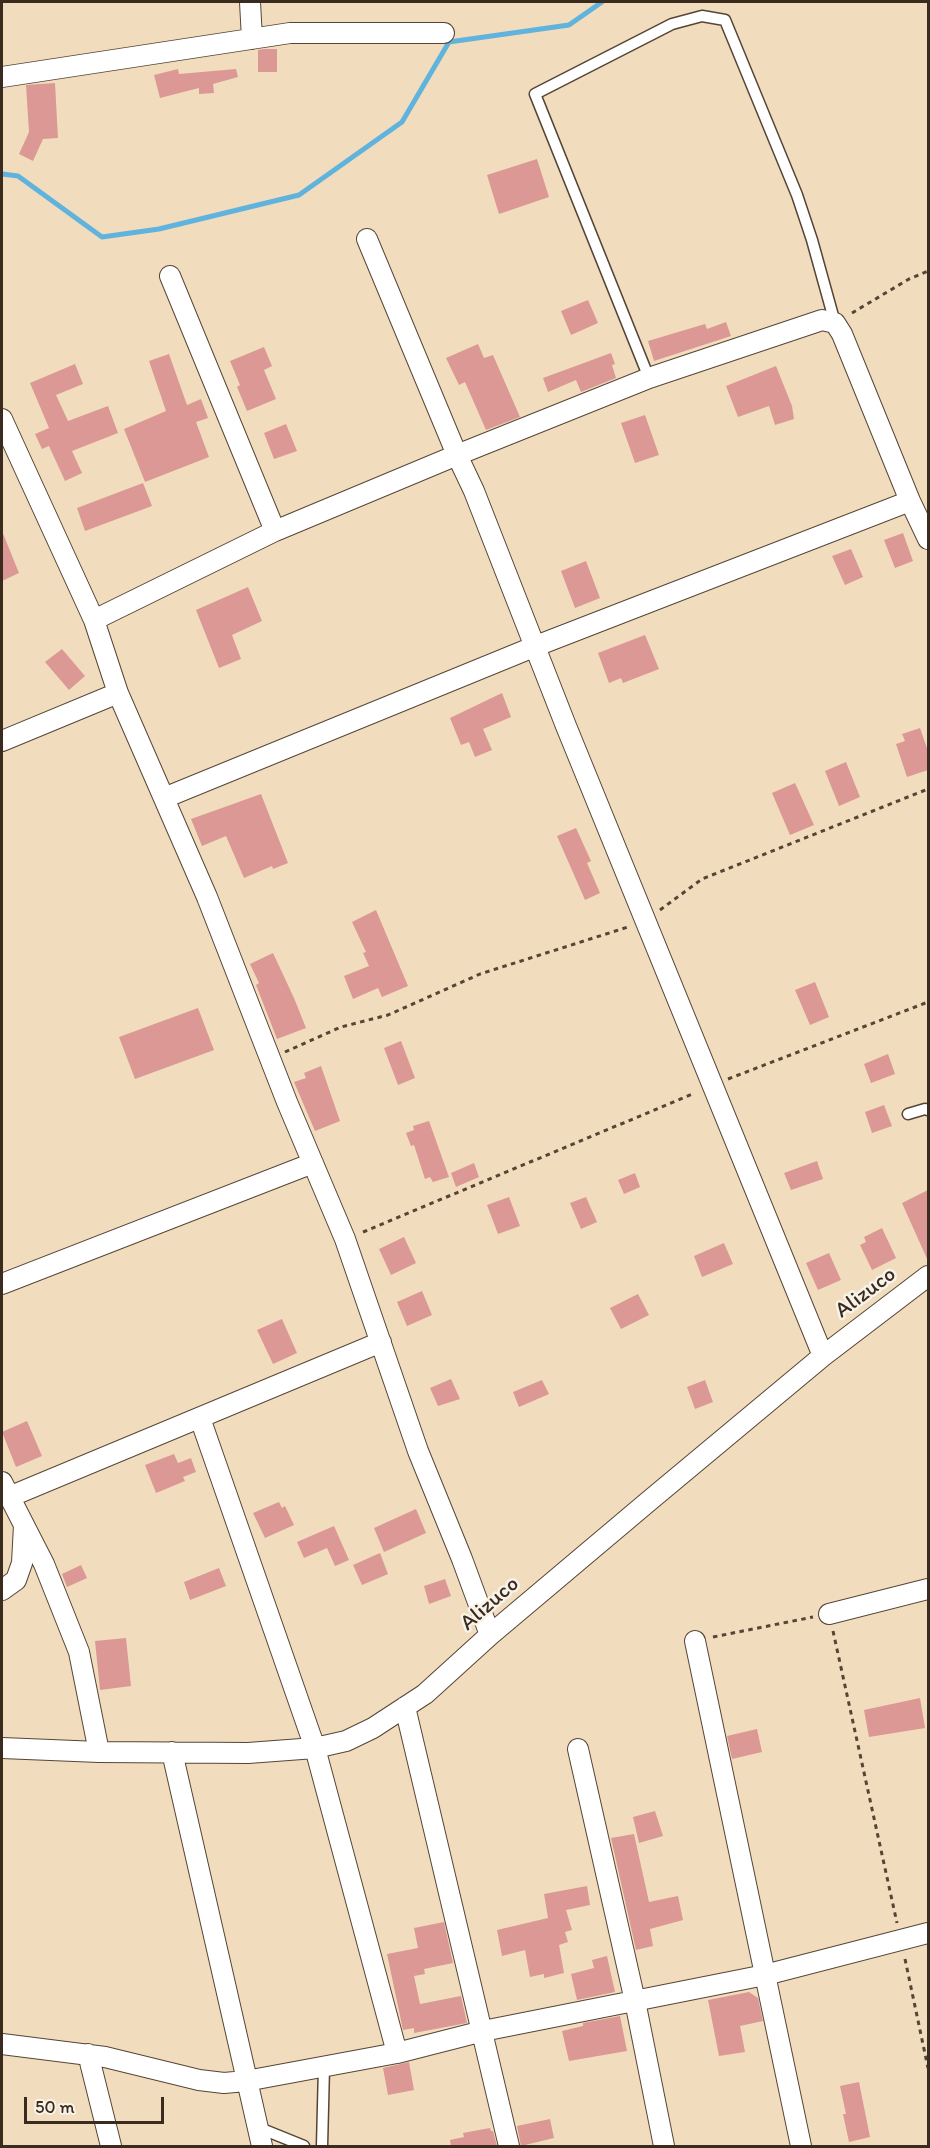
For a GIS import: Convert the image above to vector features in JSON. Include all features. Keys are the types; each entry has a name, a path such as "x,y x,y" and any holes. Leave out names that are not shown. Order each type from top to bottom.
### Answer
{"street":[{"path":"250,2 252,39"},
{"path":"2,77 290,33 444,33"},
{"path":"368,239 474,491 566,726 823,1356"},
{"path":"170,276 275,531"},
{"path":"94,620 275,531 457,455 649,378 822,320 835,323 842,334 910,501 928,539"},
{"path":"2,419 94,620 118,693 207,897 270,1058 345,1239 418,1451 490,1635"},
{"path":"164,798 536,646 910,501"},
{"path":"2,741 118,693"},
{"path":"2,1284 313,1163"},
{"name":"Alizuco","path":"2,1748 99,1752 248,1753 315,1748 346,1741 373,1728 425,1694 490,1635 823,1356 928,1276"},
{"path":"99,1752 79,1652 44,1564 5,1490 200,1418 381,1342"},
{"path":"200,1418 315,1748 397,2053"},
{"path":"2,1590 16,1580 22,1563 24,1525"},
{"path":"829,1614 928,1589"},
{"path":"696,1641 801,2146"},
{"path":"405,1707 509,2146"},
{"path":"578,1749 635,2001 664,2146"},
{"path":"172,1752 260,2137"},
{"path":"2,2044 88,2054 199,2080 224,2083 246,2081 397,2053 483,2031 765,1975 928,1933"},
{"path":"88,2054 111,2146"}],"lane":[{"path":"649,378 535,94 672,24 702,16 725,20 797,195 835,323"},
{"path":"908,1114 928,1110"},
{"path":"322,2146 324,2067"},
{"path":"260,2137 304,2146"}],"path":[{"path":"835,323 909,279 928,271"},
{"path":"270,1058 341,1027 388,1015 480,974 646,921 702,879 928,789"},
{"path":"345,1239 713,1085 928,1002"},
{"path":"696,1641 829,1614 928,2068"}],"building":[{"path":"277,49 277,72 258,72 258,50"},
{"path":"178,69 179,74 236,69 238,77 213,84 214,93 199,94 199,88 160,98 154,75"},
{"path":"55,83 58,138 43,139 33,161 19,154 29,132 26,85"},
{"path":"537,159 549,197 499,214 487,175"},
{"path":"588,300 598,323 571,335 561,311"},
{"path":"726,322 731,336 654,361 648,341 705,324 707,329"},
{"path":"478,344 484,358 493,355 520,417 486,430 465,382 459,385 446,358"},
{"path":"264,347 272,366 264,370 276,399 247,411 230,361"},
{"path":"611,353 616,378 581,392 576,380 548,392 543,378"},
{"path":"169,354 187,405 201,399 208,418 196,422 209,457 145,482 124,429 166,411 149,361"},
{"path":"75,364 83,384 56,395 68,421 108,406 118,433 72,451 82,473 65,481 49,446 42,449 35,434 49,428 30,383"},
{"path":"776,366 792,406 794,419 775,425 769,406 738,417 726,386"},
{"path":"645,415 659,455 635,463 621,423"},
{"path":"286,424 297,451 274,459 264,433"},
{"path":"143,483 152,506 85,531 77,508"},
{"path":"2,531 19,573 2,581"},
{"path":"903,533 913,561 895,568 884,540"},
{"path":"851,549 863,577 845,585 832,556"},
{"path":"586,561 600,598 575,608 561,571"},
{"path":"248,587 262,621 232,635 241,659 219,668 196,610"},
{"path":"645,635 659,669 623,683 621,678 609,683 598,653"},
{"path":"62,649 85,676 69,690 45,662"},
{"path":"502,693 511,717 483,729 492,750 475,757 469,742 461,745 450,718"},
{"path":"920,728 928,751 928,770 907,777 896,744 905,741 902,734"},
{"path":"846,762 860,797 839,806 825,771"},
{"path":"795,783 814,825 790,835 772,793"},
{"path":"261,794 288,863 273,869 272,866 244,878 226,836 202,846 191,819"},
{"path":"576,828 591,861 587,863 600,893 585,900 557,836"},
{"path":"376,910 408,986 382,997 378,988 353,999 344,976 369,966 363,953 366,952 352,922"},
{"path":"273,953 306,1028 277,1039 256,985 259,983 250,964"},
{"path":"815,982 829,1017 810,1025 795,990"},
{"path":"198,1008 214,1050 135,1079 119,1037"},
{"path":"401,1041 415,1078 398,1085 384,1048"},
{"path":"888,1054 895,1074 871,1083 864,1064"},
{"path":"321,1066 340,1121 315,1131 294,1082 306,1078 304,1073"},
{"path":"884,1105 892,1126 872,1133 865,1112"},
{"path":"429,1121 449,1177 433,1182 430,1177 425,1179 414,1145 411,1146 406,1133 414,1130 413,1126"},
{"path":"817,1161 823,1179 791,1190 784,1173"},
{"path":"474,1163 479,1177 456,1187 451,1173"},
{"path":"635,1173 640,1187 624,1194 618,1180"},
{"path":"928,1190 928,1261 902,1203"},
{"path":"509,1197 520,1226 498,1234 487,1205"},
{"path":"586,1197 597,1222 581,1229 570,1203"},
{"path":"882,1228 896,1258 872,1270 860,1245 866,1242 864,1237"},
{"path":"404,1237 416,1263 391,1275 379,1249"},
{"path":"724,1243 733,1264 702,1277 694,1256"},
{"path":"829,1253 841,1280 818,1290 806,1263"},
{"path":"422,1291 432,1315 407,1326 397,1302"},
{"path":"638,1294 649,1315 621,1329 610,1308"},
{"path":"282,1319 297,1353 273,1364 257,1330"},
{"path":"451,1379 460,1399 438,1406 430,1388"},
{"path":"542,1380 549,1394 519,1407 513,1392"},
{"path":"705,1380 713,1402 695,1409 687,1387"},
{"path":"27,1421 42,1456 16,1467 2,1432"},
{"path":"174,1454 178,1463 191,1458 196,1472 183,1477 185,1481 156,1493 145,1465"},
{"path":"279,1502 282,1508 285,1506 294,1525 265,1538 253,1513"},
{"path":"416,1509 426,1533 384,1552 374,1528"},
{"path":"334,1526 349,1560 335,1566 327,1548 304,1558 297,1542"},
{"path":"380,1553 388,1574 362,1585 353,1565"},
{"path":"81,1565 87,1578 67,1587 62,1574"},
{"path":"219,1568 226,1586 190,1600 184,1582"},
{"path":"445,1579 451,1596 429,1604 424,1586"},
{"path":"126,1638 131,1686 100,1690 95,1641"},
{"path":"920,1698 925,1728 869,1737 864,1710"},
{"path":"757,1729 762,1752 732,1759 727,1736"},
{"path":"655,1811 663,1836 639,1843 633,1817"},
{"path":"634,1834 649,1902 678,1896 683,1920 650,1929 653,1946 636,1950 611,1838"},
{"path":"587,1886 590,1905 566,1910 572,1930 565,1932 568,1942 559,1945 564,1973 544,1978 544,1974 530,1977 525,1950 502,1956 497,1930 548,1918 544,1894"},
{"path":"444,1922 453,1963 424,1969 425,1974 414,1976 420,2004 461,1996 467,2023 414,2033 414,2028 403,2030 387,1954 418,1948 414,1928"},
{"path":"607,1956 615,1992 577,2000 571,1974 594,1968 592,1960"},
{"path":"749,1992 758,1998 763,2021 740,2026 745,2052 719,2056 708,2000"},
{"path":"620,2016 627,2051 569,2061 562,2031 583,2026 583,2023"},
{"path":"409,2062 414,2090 388,2095 383,2068"},
{"path":"859,2082 870,2137 849,2142 840,2086"},
{"path":"550,2119 554,2138 521,2146 517,2126"},
{"path":"490,2128 497,2146 451,2146 450,2140 464,2137 463,2133"}],"waterway":[{"path":"2,174 18,176 102,237 159,229 299,195 402,122 449,42 569,25 602,2"}]}
